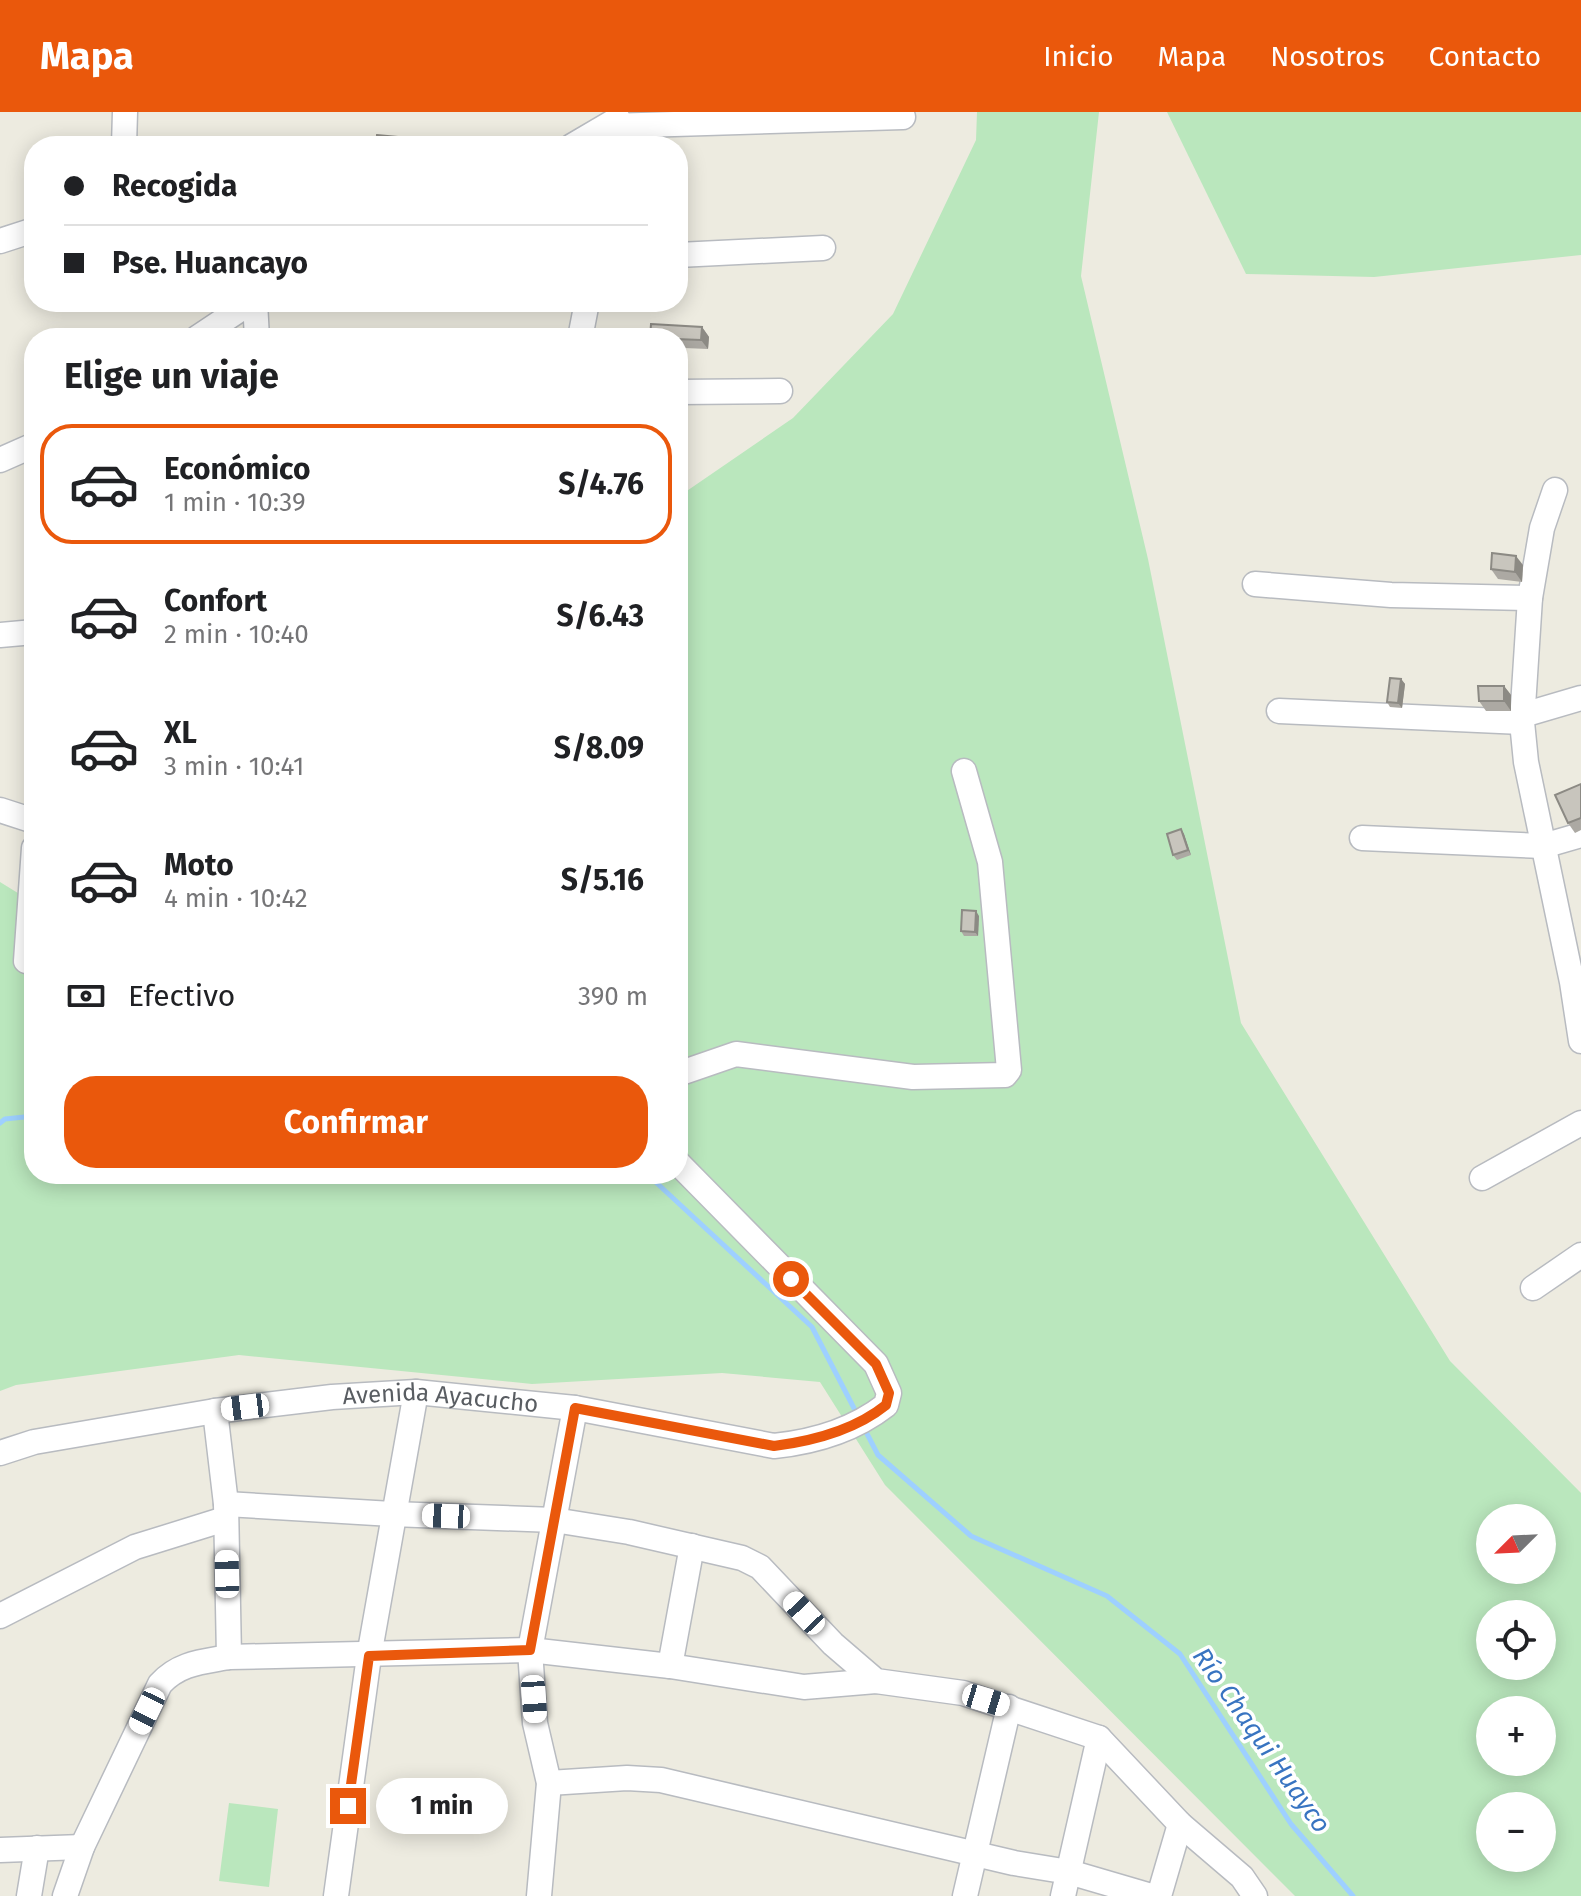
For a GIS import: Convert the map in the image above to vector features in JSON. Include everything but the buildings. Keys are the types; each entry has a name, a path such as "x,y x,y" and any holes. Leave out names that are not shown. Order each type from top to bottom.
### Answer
{"street":[{"path":"124,136 125,112"},
{"path":"595,136 614,128 903,117"},
{"path":"0,241 24,233"},
{"path":"688,255 823,248"},
{"path":"213,328 237,312"},
{"path":"688,392 780,391"},
{"path":"0,460 24,449"},
{"path":"1555,490 1542,528 1530,598 1522,718 1526,762 1543,846 1576,980 1581,1041"},
{"path":"1255,584 1391,595 1530,598"},
{"path":"0,635 24,633"},
{"path":"1279,711 1522,718 1581,698"},
{"path":"688,1071 736,1054 913,1077 1005,1075 1009,1070 990,862 964,771"},
{"path":"0,810 24,818"},
{"path":"1362,838 1543,846 1581,835"},
{"path":"1482,1178 1581,1123"},
{"name":"Avenida Ayacucho","path":"0,1453 34,1442 215,1411 332,1397 416,1392 575,1408 774,1446 807,1442 839,1431 886,1405 889,1393 876,1364 688,1173"},
{"path":"1533,1288 1581,1255"},
{"path":"336,1896 369,1656 416,1392"},
{"path":"539,1896 549,1783 535,1723 530,1650 575,1408"},
{"path":"215,1411 226,1512 229,1657"},
{"path":"0,1616 135,1547 226,1512 554,1520 629,1532 742,1558 760,1567 833,1644 876,1681"},
{"path":"670,1666 692,1546"},
{"path":"65,1896 82,1847 160,1684 183,1665 229,1657 530,1650 670,1666 804,1687 876,1681 963,1693 1009,1707 1099,1738 1180,1824 1242,1877 1255,1896"},
{"path":"965,1896 1009,1707"},
{"path":"1063,1896 1099,1738"},
{"path":"549,1783 627,1778 661,1780 1014,1863 1069,1872 1151,1896"},
{"path":"1159,1896 1180,1824"},
{"path":"0,1850 82,1847"},
{"path":"29,1896 37,1848"}],"green space":[{"path":"977,112 1099,112 1081,276 1148,559 1241,1023 1450,1361 1581,1493 1581,1896 1295,1896 885,1485 820,1382 722,1373 532,1384 239,1355 16,1385 0,1391 0,882 24,897 24,1184 688,1184 688,490 793,418 893,314 976,140"},
{"path":"1167,112 1581,112 1581,255 1374,277 1246,274"},
{"path":"229,1803 278,1809 269,1887 219,1881"}],"waterway":[{"name":"Río Chaqui Huayco","path":"0,1123 5,1119 24,1117"},
{"name":"Río Chaqui Huayco","path":"658,1184 812,1327 857,1414"},
{"name":"Río Chaqui Huayco","path":"863,1426 878,1455 971,1536 1107,1596 1180,1654 1291,1824 1353,1896"}],"route":[{"path":"348,1806 369,1656 530,1650 575,1408 774,1446 807,1442 839,1431 886,1405 889,1393 876,1364 791,1279"}]}
